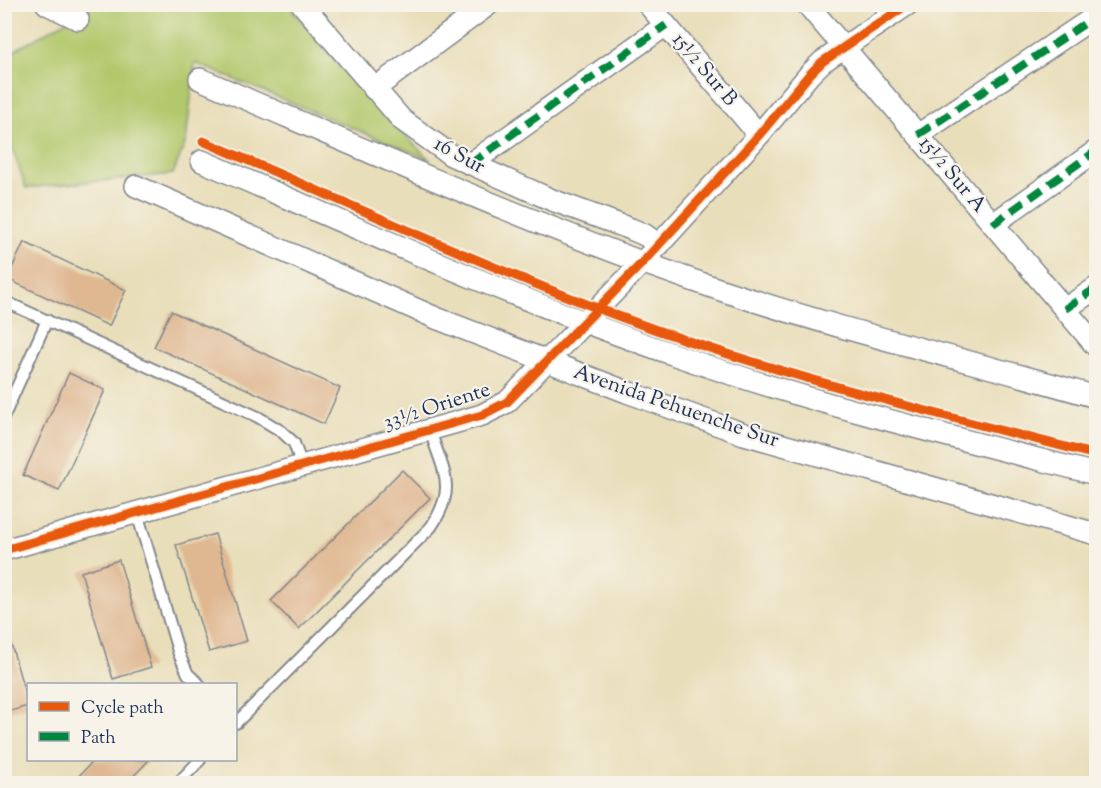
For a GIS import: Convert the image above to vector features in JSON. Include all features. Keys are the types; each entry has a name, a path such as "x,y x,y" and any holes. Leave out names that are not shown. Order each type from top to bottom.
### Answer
{"street":[{"path":"47,4 78,19"},
{"name":"16 Sur","path":"302,4 402,120 451,155 552,200 645,235 659,245"},
{"path":"374,89 489,4"},
{"name":"15½ Sur B","path":"648,4 759,135"},
{"name":"15½ Sur A","path":"807,4 1096,346"},
{"name":"33½ Oriente","path":"4,550 482,415 507,402 644,262 822,62 908,4"},
{"path":"918,135 1096,16"},
{"path":"470,164 666,26"},
{"path":"200,79 391,161 601,247 724,291 881,340 1096,397"},
{"path":"993,224 1096,151"},
{"path":"202,161 469,277 679,357 785,391 912,427 1096,474"},
{"name":"Avenida Pehuenche Sur","path":"136,186 436,318 744,434 1096,534"},
{"path":"1065,309 1096,288"}],"lane":[{"path":"4,301 258,417 294,443 302,466"},
{"path":"4,416 47,320"},
{"path":"237,721 431,527 442,510 448,487 430,430"},
{"path":"137,513 179,654 188,674 198,683"},
{"path":"177,783 198,761"}],"green space":[{"path":"93,5 288,5 371,102 430,160 195,63 186,141 173,174 26,188 5,127 4,60 12,52"}],"building":[{"path":"24,242 126,290 109,326 7,279"},
{"path":"171,311 340,388 324,424 154,347"},
{"path":"69,373 105,390 59,491 23,475"},
{"path":"402,470 430,498 299,629 271,601"},
{"path":"215,534 247,641 209,652 176,545"},
{"path":"119,560 151,667 113,679 81,572"},
{"path":"4,619 27,706 4,713"},
{"path":"93,761 148,761 126,784 71,784"}],"marked path":[{"path":"918,135 1096,16"},
{"path":"470,164 666,25"},
{"path":"993,224 1096,151"},
{"path":"1065,309 1096,288"}],"cycle path":[{"path":"4,550 482,415 507,402 643,262 822,62 908,4"},
{"path":"203,141 496,268 614,315 778,370 1096,455"}]}
